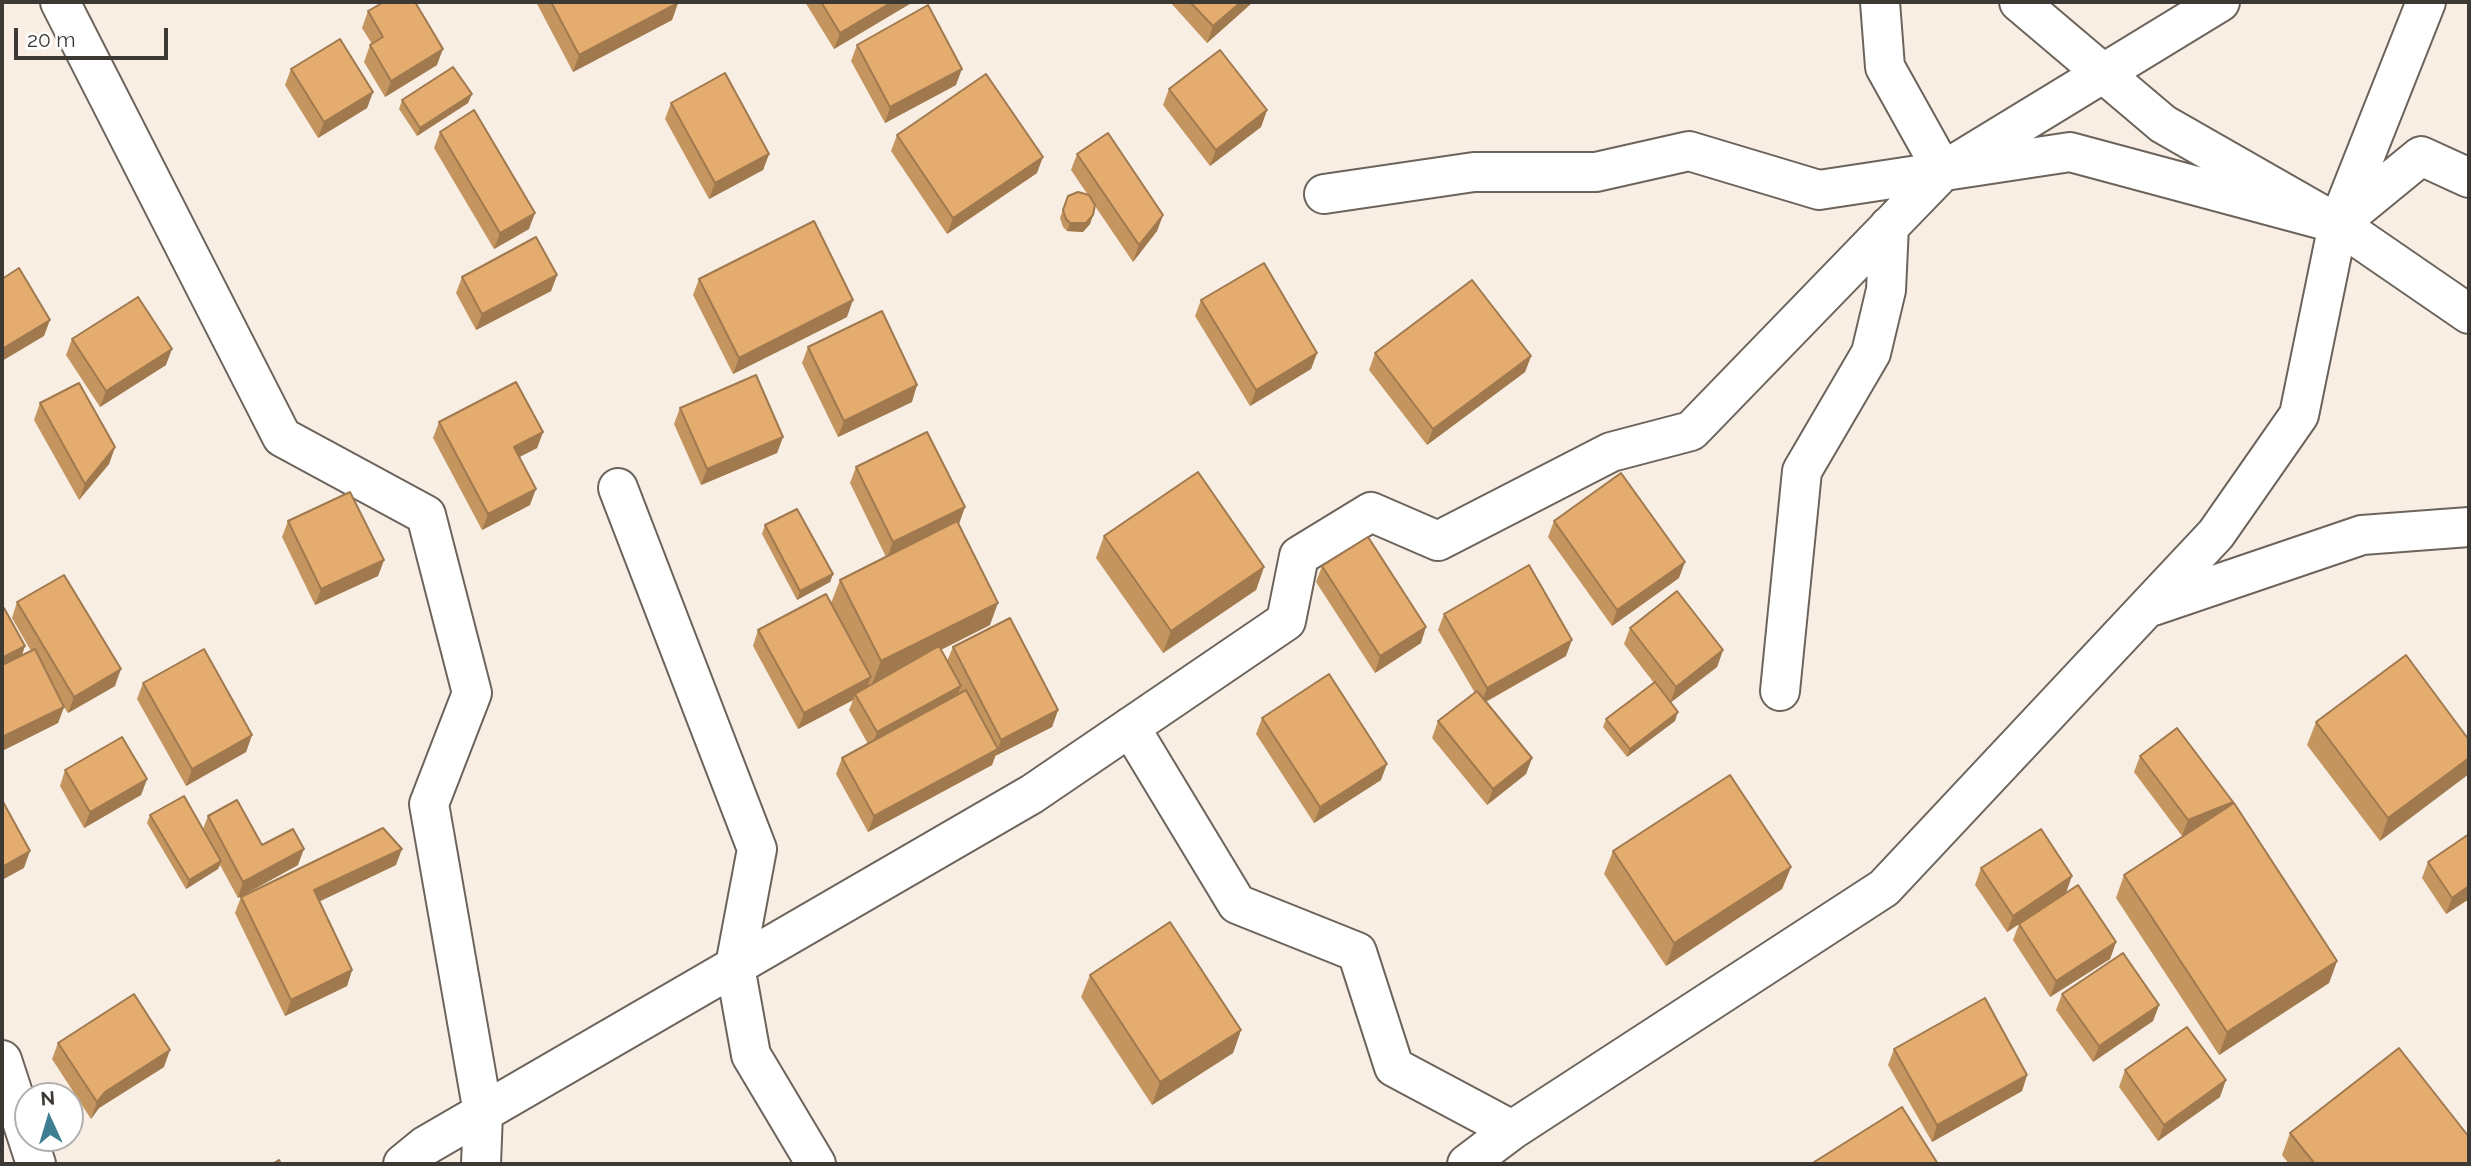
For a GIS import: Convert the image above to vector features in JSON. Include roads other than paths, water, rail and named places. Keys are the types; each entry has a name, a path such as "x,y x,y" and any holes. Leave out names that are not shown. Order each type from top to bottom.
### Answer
{"street":[{"path":"60,2 282,437 426,515 472,693 429,804 483,1113 481,1164"},
{"path":"1881,2 1885,67 1943,171"},
{"path":"2019,2 2163,124 2338,224 2469,314"},
{"path":"403,1164 425,1146 1032,794 1286,621 1299,556 1371,512 1438,541 1611,452 1690,431 1943,171 2220,2"},
{"path":"1467,1164 1512,1130 1884,888 2216,534 2299,415 2338,224 2427,2"},
{"path":"1324,194 1474,172 1596,172 1689,151 1819,190 2070,152 2338,224"},
{"path":"2338,224 2421,156 2469,178"},
{"path":"1780,691 1802,471 1871,353 1886,290 1889,226"},
{"path":"618,488 757,849 735,966 751,1055 816,1164"},
{"path":"2148,607 2362,534 2469,527"},
{"path":"1130,727 1237,904 1357,953 1394,1068 1512,1130"},
{"path":"2,1060 36,1164"}]}
